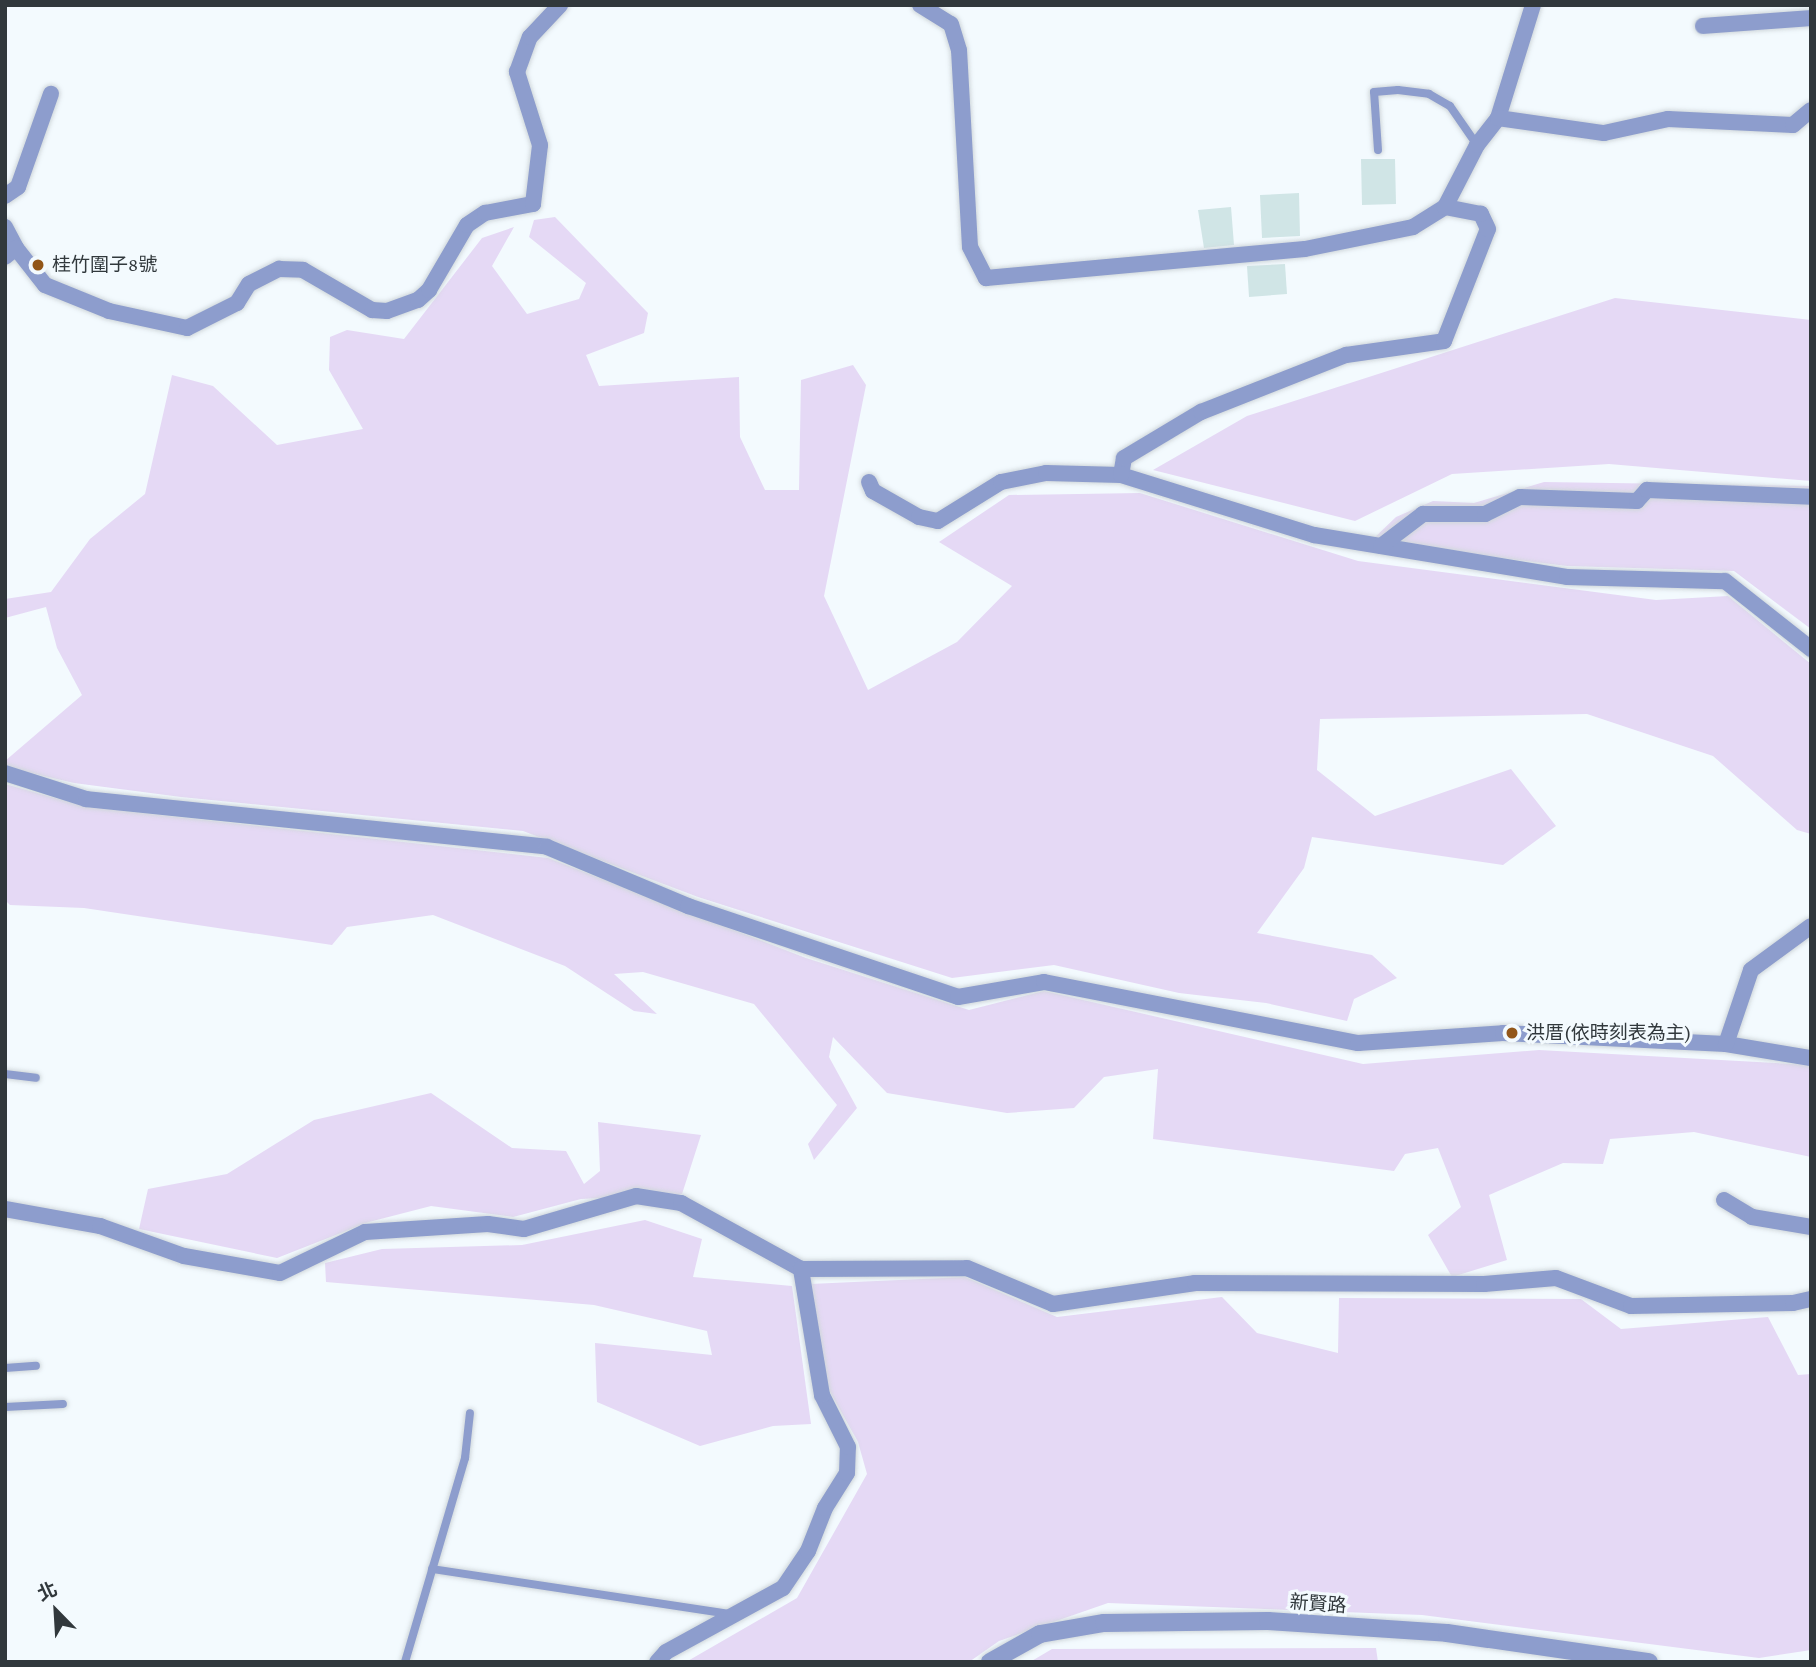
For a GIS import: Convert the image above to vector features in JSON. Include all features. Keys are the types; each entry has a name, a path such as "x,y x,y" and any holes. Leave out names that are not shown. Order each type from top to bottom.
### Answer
{"street":[{"path":"5,227 10,253 45,285 109,311 187,328 237,303 249,284 279,270 303,270 372,310 387,311 418,300 429,290 467,225 485,213 533,204 540,145 517,72 530,37 560,5"},
{"path":"920,5 951,24 959,50 971,247 986,278 1305,249 1413,227 1445,207 1477,145 1498,118 1533,5"},
{"path":"1703,26 1811,18"},
{"path":"5,196 18,187 51,94"},
{"path":"1498,118 1604,133 1668,119 1793,125 1811,110"},
{"path":"1121,475 1124,458 1201,412 1346,355 1444,341 1489,229 1480,214 1445,207"},
{"path":"869,482 873,491 919,517 938,521 1001,482 1045,474 1121,475 1314,535 1567,577 1725,581 1811,649"},
{"path":"1381,546 1423,514 1485,514 1520,497 1637,501 1647,490 1811,497"},
{"path":"5,773 86,799 547,847 688,906 958,998 1044,982 1358,1043 1503,1033 1726,1044 1811,1058"},
{"path":"1726,1044 1751,970 1811,926"},
{"path":"5,1209 100,1226 184,1256 280,1273 365,1232 488,1224 524,1229 636,1196 681,1203 801,1269 967,1268 1053,1304 1195,1283 1484,1284 1556,1278 1631,1306 1793,1303 1811,1299"},
{"path":"1724,1200 1752,1217 1811,1227"},
{"path":"657,1662 666,1652 783,1588 808,1551 825,1508 847,1473 848,1447 821,1395 801,1269"},
{"name":"新賢路","path":"990,1662 1040,1634 1104,1623 1255,1622 1447,1633 1649,1662"}],"lane":[{"path":"1378,150 1374,92 1386,91 1429,94 1450,106 1477,145"},
{"path":"5,1074 36,1078"},
{"path":"5,1368 36,1366"},
{"path":"5,1406 63,1404"},
{"path":"405,1662 465,1458 470,1413"},
{"path":"432,1569 734,1615"}],"shaded area":[{"path":"555,217 648,313 644,333 586,355 599,386 739,377 740,437 765,490 799,490 801,380 853,365 866,385 824,596 868,690 957,642 1012,586 939,542 1009,495 1140,493 1358,561 1656,600 1728,596 1811,664 1811,834 1797,830 1713,756 1587,714 1320,719 1317,770 1375,816 1511,769 1556,826 1503,865 1312,837 1304,868 1257,933 1372,955 1397,978 1354,999 1347,1021 1266,1003 1179,993 1054,965 952,978 698,897 523,831 181,797 74,783 5,767 5,761 82,695 57,648 46,607 5,618 5,599 51,592 90,539 145,494 172,375 213,386 277,445 363,429 329,370 330,337 347,330 404,339 482,238 514,227 492,266 527,314 579,299 586,283 529,237 534,220"},
{"path":"1615,298 1811,320 1811,481 1609,464 1452,474 1355,521 1153,470 1247,416"},
{"path":"1544,482 1811,486 1811,629 1734,571 1567,566 1370,542 1396,517 1433,501 1474,503"},
{"path":"5,784 87,807 548,858 806,958 969,1010 1044,991 1363,1064 1539,1050 1811,1065 1811,1157 1694,1132 1610,1139 1603,1164 1563,1163 1489,1195 1507,1260 1452,1277 1428,1235 1461,1207 1438,1148 1405,1154 1394,1171 1153,1139 1158,1069 1104,1077 1074,1108 1007,1113 887,1093 833,1037 829,1057 857,1108 814,1160 808,1144 837,1105 754,1004 643,972 614,974 657,1014 634,1011 565,966 433,915 347,927 332,945 84,908 10,905 5,900"},
{"path":"431,1093 512,1148 566,1151 584,1184 600,1171 598,1122 701,1135 682,1194 581,1199 513,1217 431,1206 369,1222 277,1258 139,1229 148,1189 227,1174 314,1120"},
{"path":"645,1220 702,1239 693,1277 792,1286 811,1424 773,1426 700,1446 597,1402 595,1343 712,1355 707,1331 594,1305 326,1282 325,1263 382,1249 522,1245"},
{"path":"965,1277 1057,1317 1222,1297 1257,1333 1338,1353 1339,1298 1581,1299 1621,1329 1768,1317 1798,1375 1811,1374 1811,1650 1759,1658 1422,1615 1108,1603 999,1641 969,1662 686,1662 797,1598 867,1474 858,1442 829,1390 810,1284"},
{"path":"1376,1648 1378,1662 1030,1662 1052,1649"}],"building":[{"path":"1361,159 1395,159 1396,204 1362,205"},
{"path":"1299,193 1300,236 1262,238 1260,195"},
{"path":"1231,207 1234,245 1204,248 1198,210"},
{"path":"1285,264 1287,294 1249,297 1247,266"}],"place":[{"name":"桂竹圍子8號","path":"38,265"},
{"name":"洪厝(依時刻表為主)","path":"1512,1033"}]}
